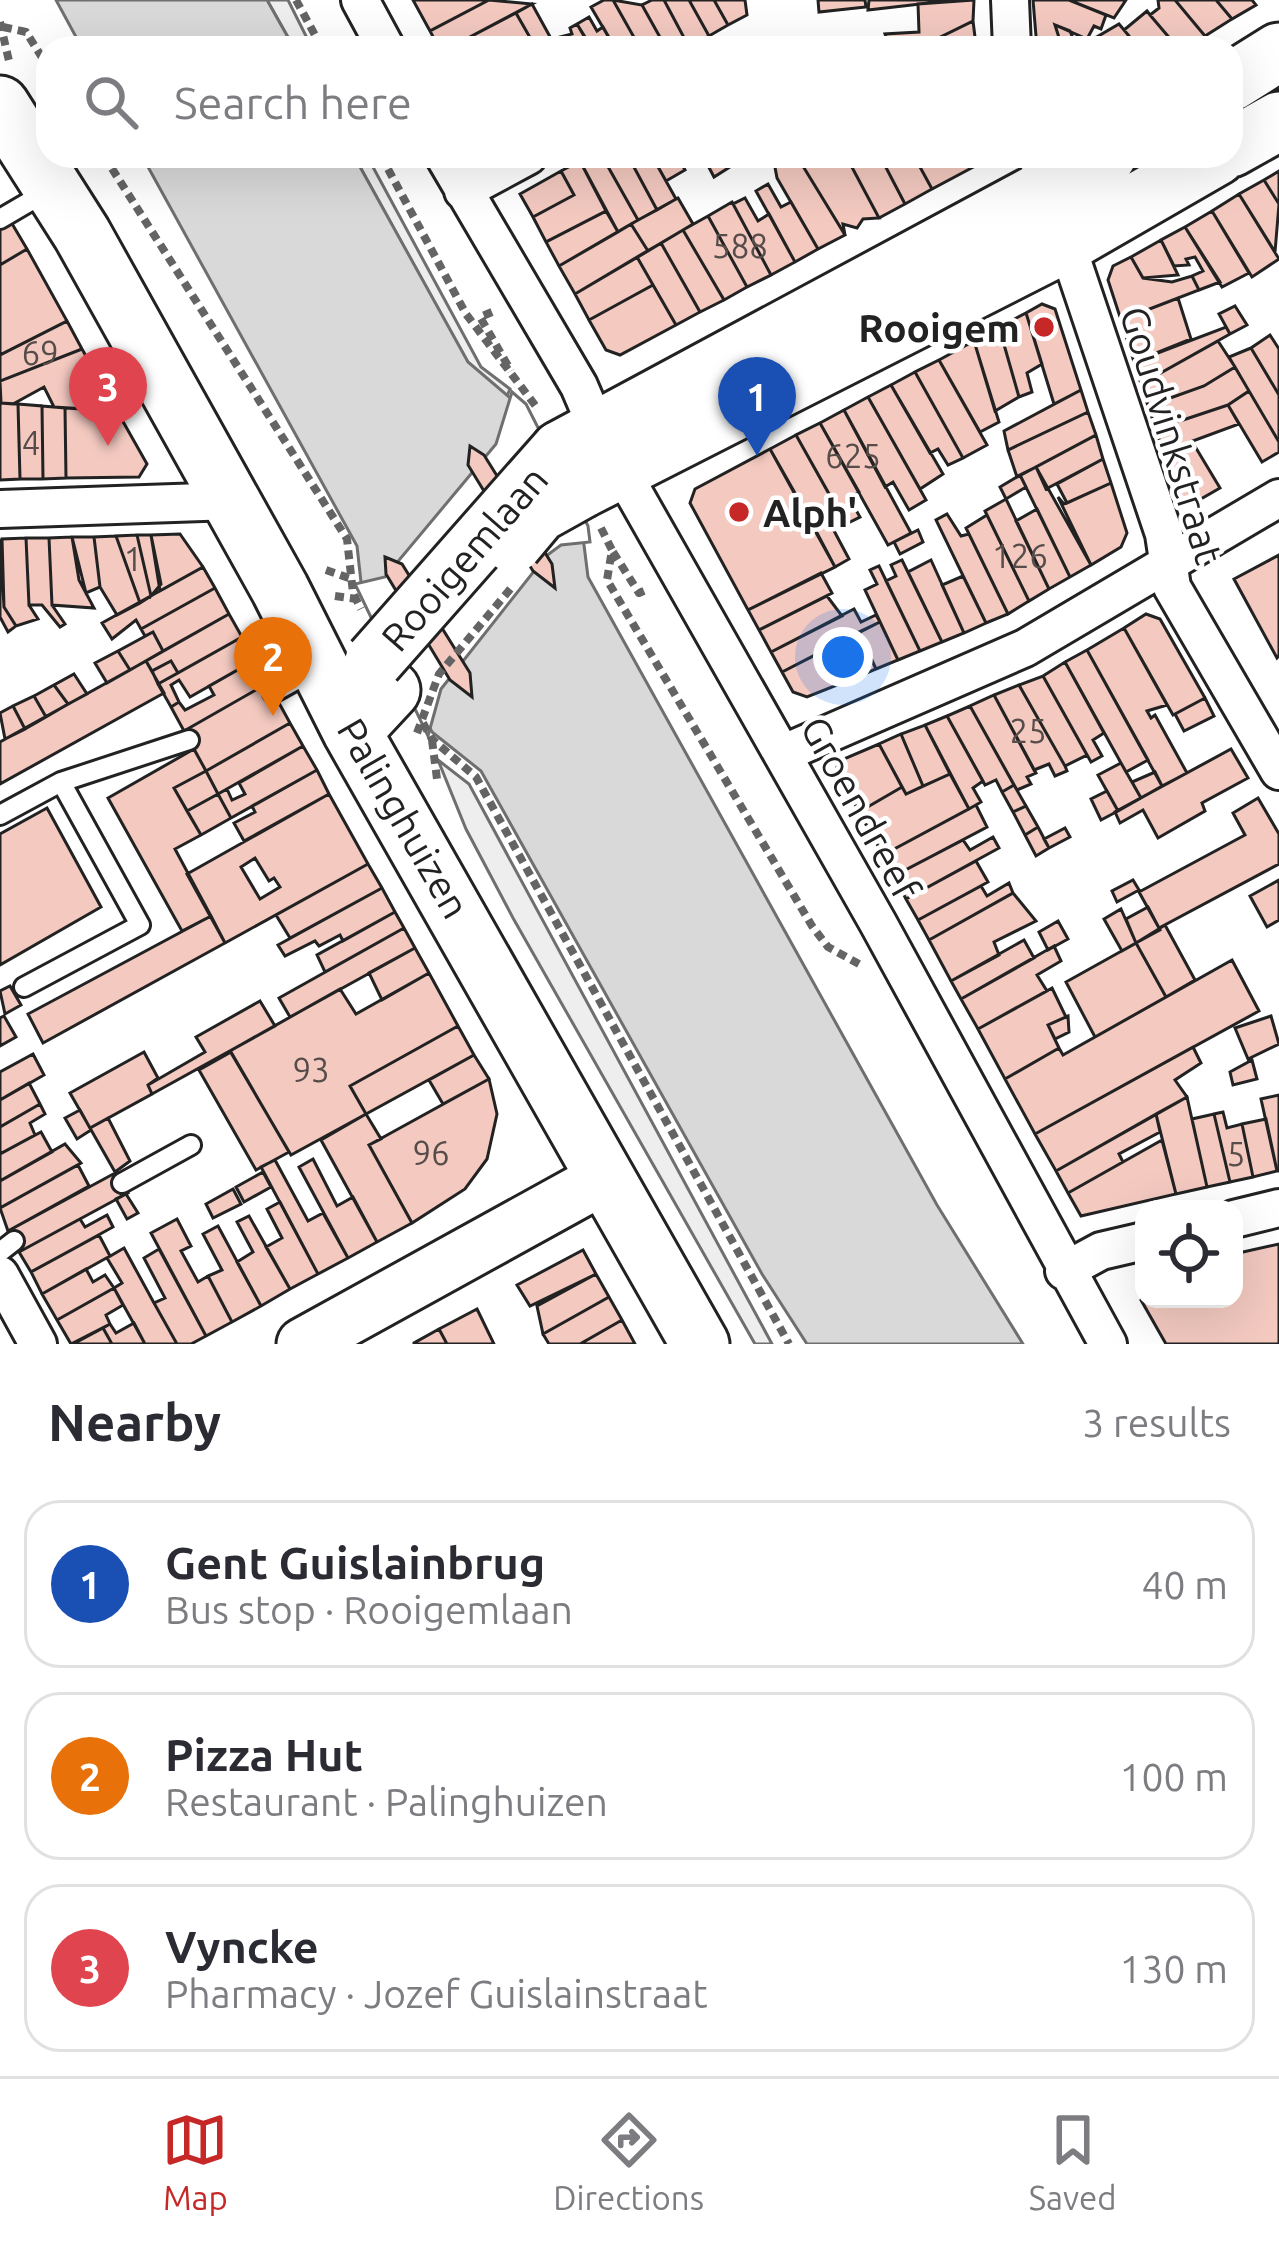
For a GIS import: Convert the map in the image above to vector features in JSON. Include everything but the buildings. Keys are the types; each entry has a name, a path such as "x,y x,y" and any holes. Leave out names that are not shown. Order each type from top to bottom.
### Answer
{"main road":[{"path":"1243,74 1279,52"},
{"name":"Palinghuizen","path":"0,105 36,165"},
{"path":"1243,141 1279,121"},
{"name":"Palinghuizen","path":"38,168 82,234 232,501 360,687 604,1178 700,1344"},
{"name":"Rooigemlaan","path":"586,479 1068,242 1195,168"},
{"name":"Rooigemlaan","path":"360,687 539,513 1041,173"}],"street":[{"path":"359,0 379,36"},
{"path":"1010,0 1012,36"},
{"name":"Groendreef","path":"451,168 579,386 586,479 782,754 1108,1344"},
{"path":"463,191 506,168"},
{"path":"1041,173 1068,242"},
{"name":"Goudvinkstraat","path":"1068,242 1164,534 1172,587 1279,771"},
{"path":"782,754 1025,648 1279,498"},
{"path":"0,509 232,501"},
{"path":"303,1344 604,1178"},
{"path":"1243,1217 1279,1208"},
{"path":"1064,1271 1101,1251 1135,1243"},
{"path":"5,1256 38,1344"}],"lane":[{"path":"0,220 50,189"},
{"path":"0,815 61,782 189,740"},
{"path":"24,987 140,925 61,782"},
{"path":"122,1183 191,1145"}],"path":[{"path":"296,0 316,36"},
{"path":"0,22 26,32 36,48"},
{"path":"112,168 347,539 360,687 476,777 789,1344"},
{"path":"388,168 466,314 586,479 612,550 639,593 646,590"},
{"path":"612,550 607,580 812,926 828,947 863,967"},
{"path":"360,687 439,674 524,572"},
{"path":"432,739 436,776 444,791"}],"shaded area":[{"path":"56,0 267,0 287,36 76,36"},
{"path":"267,0 288,0 306,36 287,36"},
{"path":"149,168 361,168 468,362 521,407 582,529 588,577 937,1205 1023,1344 807,1344 762,1274 481,771 432,732 362,591 357,546"},
{"path":"361,168 373,168 481,367 510,389 507,396 468,363"},
{"path":"438,760 469,784 772,1344 755,1344 513,918 466,829"}],"pier":[{"path":"512,392 526,404 588,526 590,542 561,545 546,556 441,689 428,736 355,584 385,577 496,444"}],"place":[{"name":"Rooigem","path":"1044,327"},
{"name":"Vyncke","path":"108,446"},
{"name":"Gent Guislainbrug","path":"757,456"},
{"name":"Alph'","path":"739,512"},
{"name":"Pizza Hut","path":"273,716"}]}
